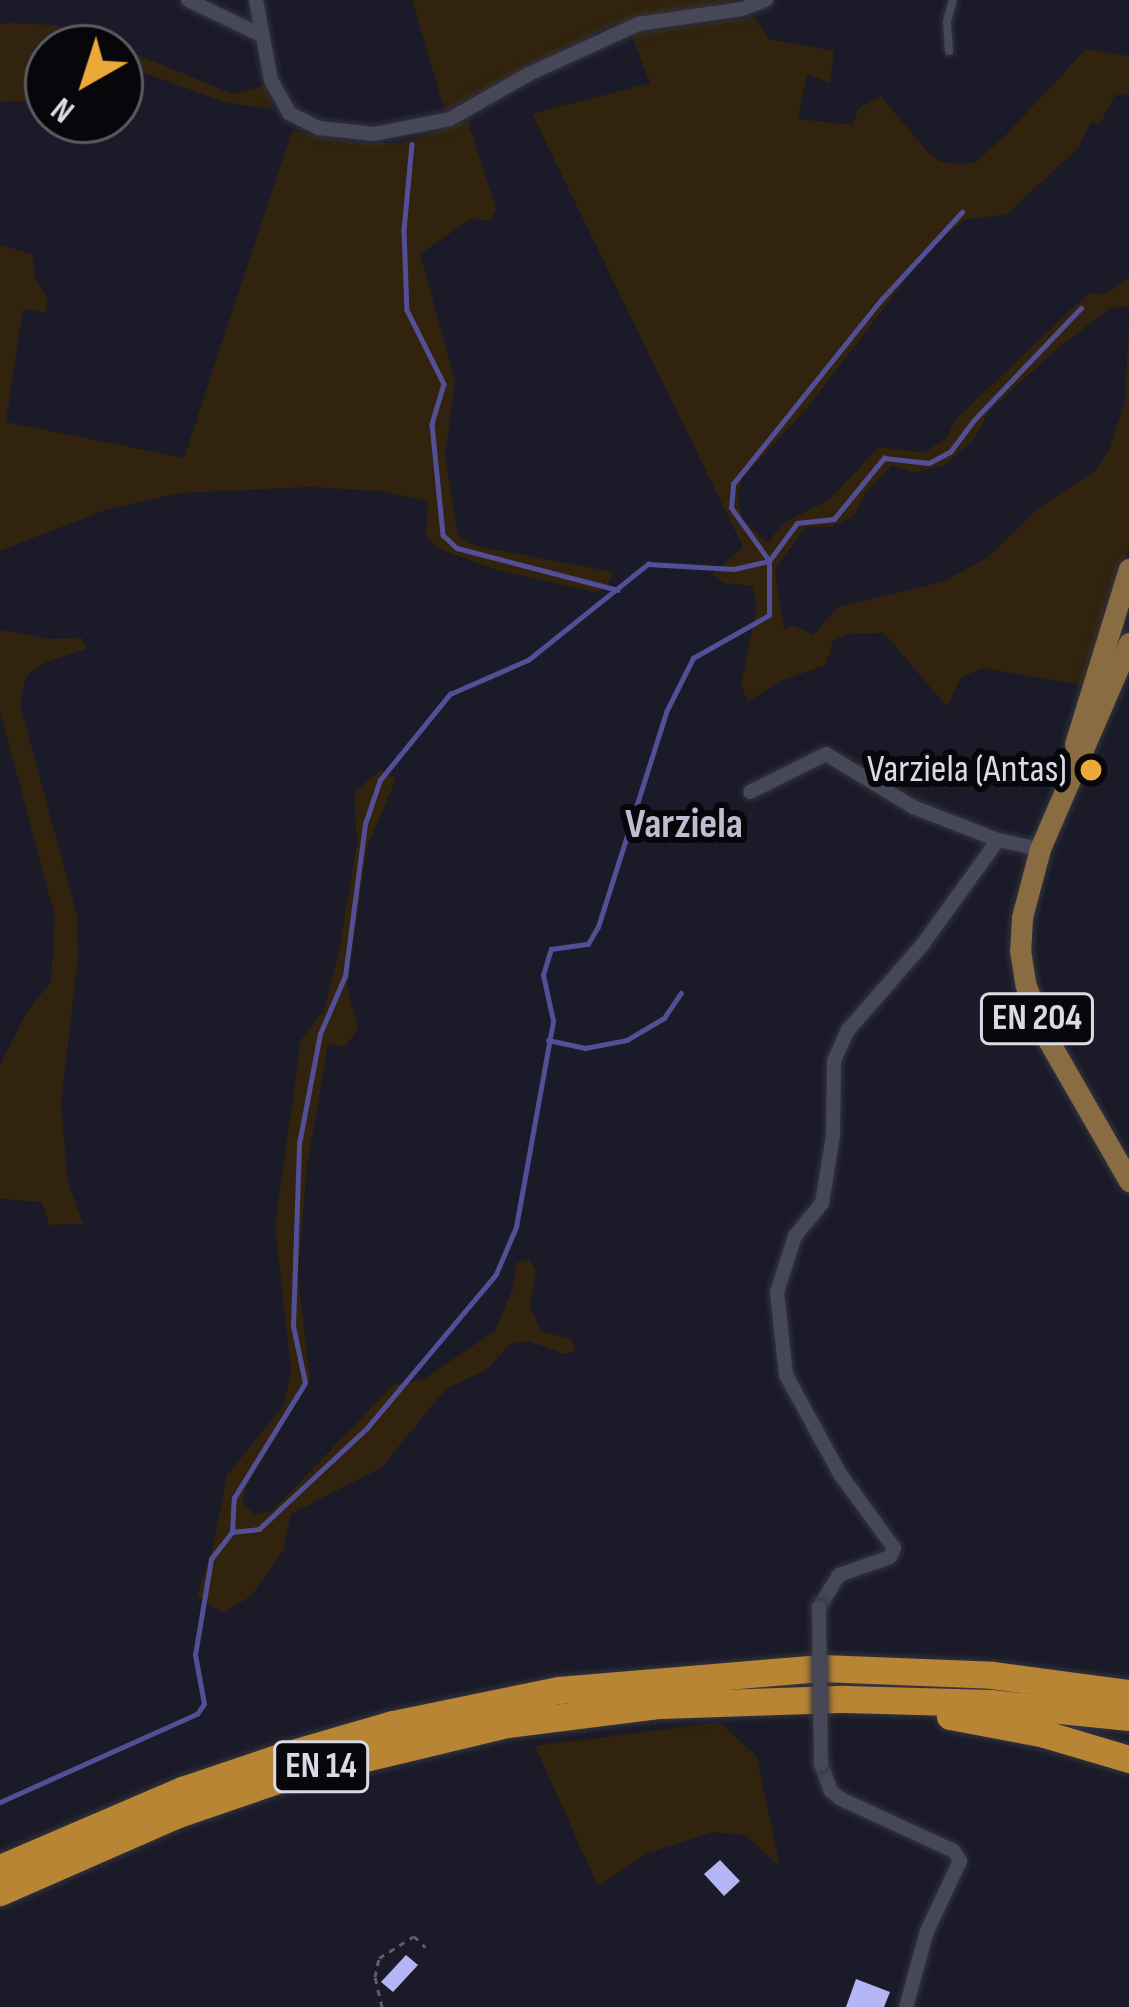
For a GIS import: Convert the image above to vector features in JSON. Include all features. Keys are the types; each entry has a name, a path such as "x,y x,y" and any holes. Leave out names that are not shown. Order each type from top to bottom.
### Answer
{"highway":[{"name":"EN 14","path":"0,1868 182,1790 286,1755 515,1697 740,1671 1129,1678"},
{"name":"EN 14","path":"992,1675 1129,1693"},
{"name":"EN 14","path":"845,1699 1041,1733 1129,1759"},
{"name":"EN 14","path":"0,1892 175,1814 442,1736 659,1705 845,1699 1010,1704 1129,1718"}],"main road":[{"name":"EN 204","path":"1067,780 1129,568"},
{"name":"EN 204","path":"1129,643 1040,849 1020,934 1026,986 1044,1033 1129,1181"}],"street":[{"path":"188,0 261,35"},
{"path":"256,0 271,80 289,113 320,128 374,134 450,119 565,56 638,24 742,9 766,0"},
{"path":"750,792 826,754 914,807 998,840 1040,849"},
{"path":"906,2007 927,1931 960,1861 954,1851 841,1799 831,1791 821,1764 819,1607 838,1575 890,1557 894,1548 840,1474 786,1375 777,1292 795,1236 822,1203 833,1136 834,1061 848,1030 923,944 998,840"}],"lane":[{"path":"950,52 952,0"}],"path":[{"path":"382,2007 375,1977 379,1958 414,1936 425,1947"}],"shaded area":[{"path":"412,0 738,0 614,24 445,111"},
{"path":"755,17 768,39 834,51 830,83 807,74 798,119 852,125 859,108 881,96 926,150 939,161 961,165 977,161 1006,135 1086,49 1129,56 1129,94 1115,95 1100,124 1091,122 1078,148 1007,214 965,220 929,249 808,407 743,477 737,494 742,519 768,543 782,524 830,499 879,447 924,453 947,438 955,420 1067,313 1092,292 1103,295 1129,278 1129,306 1110,308 1051,354 989,411 974,439 945,465 915,473 892,465 866,492 853,517 830,527 806,527 775,569 784,630 794,625 813,635 838,607 942,582 987,558 1037,509 1096,470 1110,448 1125,401 1129,323 1129,548 1082,685 984,668 961,677 947,707 884,633 847,634 833,641 826,665 780,681 748,702 741,685 757,606 752,586 725,583 712,574 743,547 532,114 650,83 631,34"},
{"path":"11,23 32,24 24,24 24,102 0,102 0,24"},
{"path":"144,57 233,94 266,85 272,109 228,103 144,73"},
{"path":"468,121 496,209 491,221 471,219 420,254 455,381 445,455 458,536 476,546 614,572 606,588 595,592 496,570 437,548 426,536 428,501 380,491 310,487 179,493 105,510 0,551 0,245 32,254 36,281 47,297 46,313 23,309 6,422 184,458 292,131 357,143 401,143"},
{"path":"0,632 48,639 82,638 86,649 44,663 26,676 20,704 77,915 78,958 61,1104 68,1183 83,1224 49,1225 42,1202 0,1199 0,1065 27,1012 51,981 55,917 0,711"},
{"path":"381,769 396,779 367,847 347,987 358,1029 345,1047 328,1044 307,1166 298,1276 310,1378 245,1489 243,1504 255,1515 273,1510 393,1385 422,1380 495,1331 513,1288 516,1263 529,1259 536,1272 530,1305 540,1331 572,1339 575,1351 564,1354 529,1341 511,1344 486,1370 446,1389 381,1468 291,1514 283,1551 251,1596 223,1613 197,1596 213,1547 227,1475 284,1405 291,1370 275,1225 301,1040 324,1010 338,956 357,844 354,793"},
{"path":"720,1722 757,1757 780,1867 745,1835 713,1832 648,1853 598,1886 535,1746"}],"building":[{"path":"720,1860 740,1881 724,1896 704,1874"},
{"path":"406,1955 418,1965 393,1992 381,1982"},
{"path":"856,1979 890,1992 884,2007 846,2007"}],"waterway":[{"path":"412,144 404,230 407,310 444,384 432,424 443,535 457,548 618,590"},
{"path":"232,1532 234,1498 305,1383 293,1326 299,1144 320,1034 345,976 365,824 380,780 450,694 528,660 648,564 734,569 769,561 731,508 733,484 882,299 962,212"},
{"path":"0,1802 197,1714 204,1704 195,1655 211,1559 232,1532 259,1529 367,1428 496,1274 516,1227 553,1021 543,975 551,949 588,944 598,927 666,712 693,658 769,615 769,561 797,523 834,519 884,458 929,463 950,452 973,421 1081,308"},
{"path":"548,1040 585,1048 627,1040 664,1018 681,993"}],"place":[{"name":"Varziela (Antas)","path":"1091,770"}],"district":[{"name":"Varziela","path":"684,825"}]}
